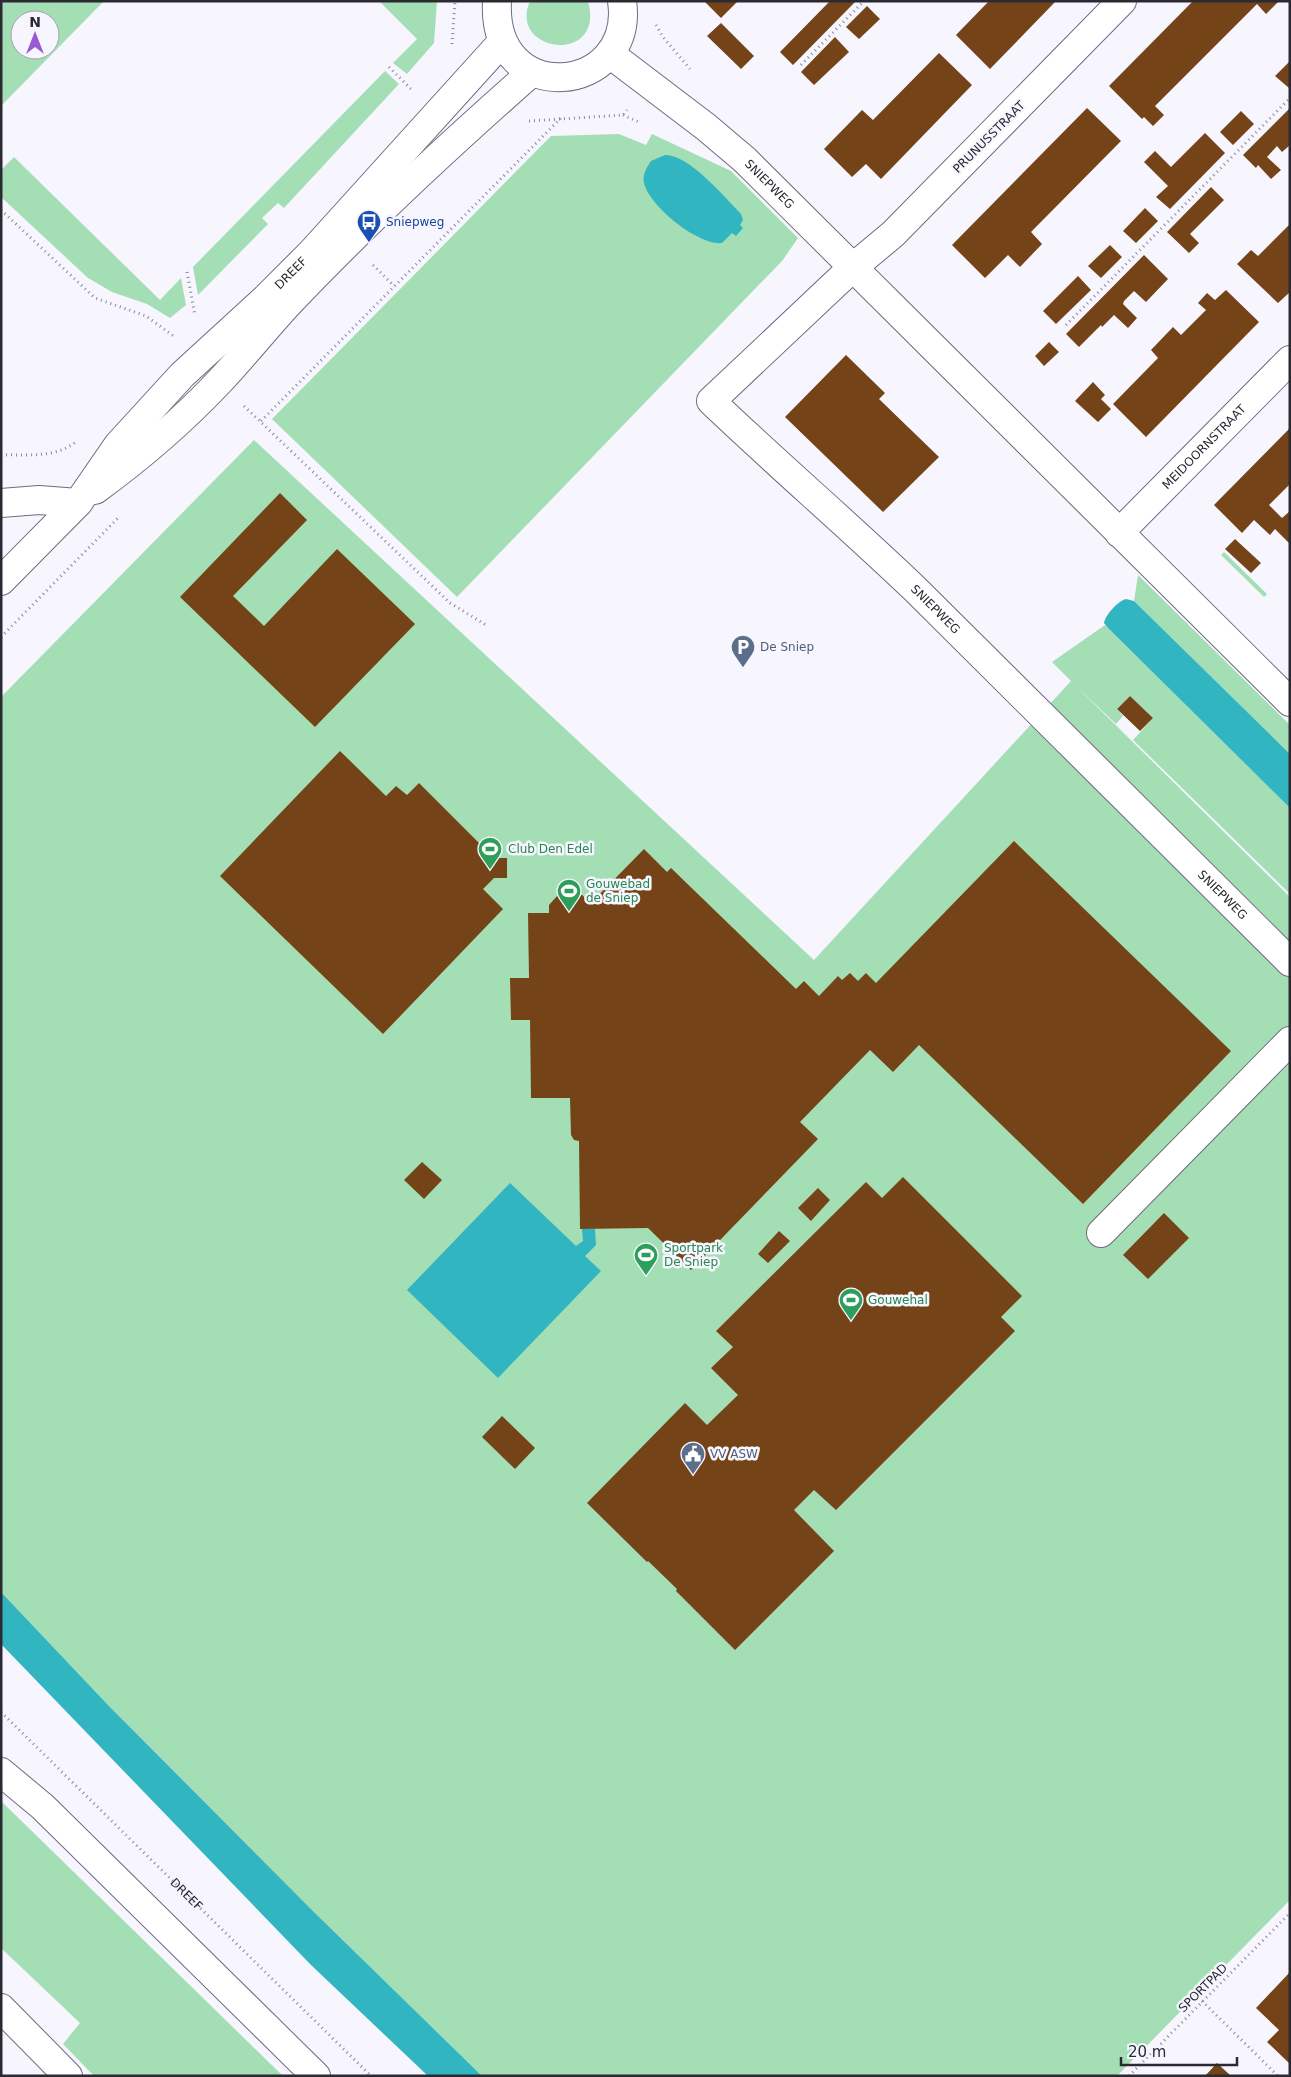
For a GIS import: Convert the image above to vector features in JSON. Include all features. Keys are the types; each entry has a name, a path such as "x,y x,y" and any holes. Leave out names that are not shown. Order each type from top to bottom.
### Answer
{"main road":[{"path":"497,1 496,21 502,42 514,60 532,72 553,78 574,76 594,68 610,54 619,38 623,21 622,1"},
{"name":"PRUNUSSTRAAT","path":"851,268 893,234 1122,1"},
{"name":"DREEF","path":"78,503 118,445 197,359 266,298 312,252 502,42"},
{"name":"SNIEPWEG","path":"610,54 706,127 744,160 1290,702"},
{"name":"DREEF","path":"1,581 78,503 137,460 220,381 287,305 361,231 492,106 532,72"},
{"name":"SNIEPWEG","path":"851,268 711,401 915,589 1290,962"},
{"name":"MEIDOORNSTRAAT","path":"1119,533 1290,360"},
{"path":"1,504 39,500 78,503"},
{"path":"1100,1233 1290,1041"},
{"path":"1,1760 42,1807"},
{"path":"1,1772 42,1807 316,2076"},
{"path":"1,2008 68,2076"}],"path":[{"path":"801,65 864,1"},
{"path":"652,18 663,37 674,50"},
{"path":"389,67 417,95"},
{"path":"1066,326 1290,98"},
{"path":"261,421 561,118"},
{"path":"1,210 95,298 146,316 179,340 197,359"},
{"path":"372,264 394,286"},
{"path":"187,272 196,324"},
{"path":"220,381 238,401 450,603 486,625"},
{"path":"1,455 51,454 67,449 82,437"},
{"name":"DREEF","path":"1,1712 371,2076"},
{"name":"SPORTPAD","path":"1129,2076 1290,1913"},
{"path":"1202,2001 1278,2076"}],"green space":[{"path":"1,1 104,1 60,46 60,10 10,10 10,60 46,60 1,106"},
{"path":"379,1 437,1 434,43 407,74 393,63 417,39"},
{"path":"530,1 588,1 590,22 583,36 571,43 557,45 543,41 532,32 527,19"},
{"path":"385,71 399,84 284,208 278,203 262,218 268,224 198,295 193,267"},
{"path":"619,134 646,145 652,134 731,171 798,238 782,261 457,597 272,419 551,136"},
{"path":"14,157 160,300 181,278 186,305 170,318 147,304 112,292 88,278 1,197 1,170"},
{"name":"Sportpark De Sniep","path":"254,440 814,960 1071,681 1052,662 1105,625 1290,808 1290,894 1133,740 1153,718 1130,696 1117,709 1123,716 1116,724 1074,684 1290,897 1290,1900 1117,2076 482,2076 314,1912 108,1705 1,1592 1,697"},
{"path":"1224,552 1267,594 1264,597 1221,555"},
{"path":"1138,575 1290,725 1290,754 1134,601"},
{"path":"1,1801 283,2076 94,2076 63,2044 80,2023 1,1948"}],"water":[{"path":"665,155 675,157 696,169 741,214 743,220 740,225 743,228 736,236 732,233 722,243 701,238 676,223 655,202 644,183 644,174 651,161"},
{"path":"1126,599 1134,601 1290,754 1290,808 1104,623 1113,608 1119,602"},
{"path":"510,1183 576,1246 583,1241 582,1229 595,1229 596,1245 585,1256 601,1271 498,1378 407,1290"},
{"path":"1,1592 108,1705 314,1912 482,2076 428,2076 310,1964 1,1644"}],"building":[{"path":"704,1 738,1 721,18"},
{"path":"830,1 856,1 793,65 780,52"},
{"path":"989,1 1056,1 990,69 956,35"},
{"path":"1193,1 1279,1 1266,14 1257,4 1155,106 1164,115 1153,126 1144,117 1142,119 1109,86"},
{"path":"867,6 880,19 859,39 846,27"},
{"path":"721,23 754,56 741,69 707,36"},
{"path":"835,37 849,52 814,85 801,72"},
{"path":"939,53 972,85 881,179 866,164 852,177 824,149 862,110 873,120"},
{"path":"1290,61 1290,87 1289,88 1275,76"},
{"path":"1087,108 1121,141 1031,232 1042,244 1020,267 1008,255 985,278 952,245"},
{"path":"1290,108 1290,145 1282,152 1277,146 1267,157 1281,170 1271,179 1258,165 1256,168 1243,155"},
{"path":"1241,111 1254,124 1233,145 1220,132"},
{"path":"1205,133 1225,153 1170,209 1156,197 1168,186 1144,162 1155,151 1171,167"},
{"path":"1211,187 1224,200 1190,234 1199,243 1189,253 1167,232"},
{"path":"1145,208 1158,221 1136,243 1123,231"},
{"path":"1290,224 1290,292 1278,303 1237,264 1251,250 1258,256"},
{"path":"1110,245 1122,257 1101,278 1088,266"},
{"path":"1144,255 1168,279 1146,302 1134,291 1124,301 1123,304 1137,318 1128,328 1114,315 1079,347 1066,334"},
{"path":"1078,276 1091,290 1056,324 1043,311"},
{"path":"1226,290 1259,322 1146,437 1113,404 1158,358 1151,350 1173,327 1181,335 1206,310 1198,303 1207,293 1215,300"},
{"path":"1049,342 1059,352 1044,366 1035,356"},
{"path":"846,355 885,393 879,399 939,457 883,512 785,417"},
{"path":"1093,382 1105,395 1101,399 1111,409 1098,422 1075,401"},
{"path":"1290,428 1290,484 1269,505 1282,518 1290,511 1289,543 1275,529 1270,535 1254,520 1242,533 1214,505"},
{"path":"280,493 307,520 233,596 264,626 337,549 415,624 315,727 180,597"},
{"path":"1235,539 1261,563 1251,573 1225,549"},
{"path":"1130,696 1153,718 1140,731 1117,709"},
{"path":"340,751 386,796 396,786 407,795 419,783 494,858 507,858 507,878 494,878 483,889 503,909 383,1034 220,876"},
{"path":"1014,841 1231,1051 1083,1204 919,1045 893,1072 870,1050 800,1122 818,1139 691,1270 648,1228 580,1229 579,1141 574,1140 571,1135 570,1098 531,1098 530,1020 511,1020 510,978 529,978 528,913 549,913 549,905 558,895 582,895 591,903 644,849 667,872 671,868 796,989 804,981 819,996 838,976 842,980 850,973 858,981 866,973 876,983"},
{"path":"422,1162 442,1180 424,1199 404,1180"},
{"path":"903,1177 1022,1296 1001,1317 1015,1331 836,1510 814,1490 794,1510 834,1551 735,1650 676,1591 677,1589 587,1503 685,1403 707,1425 738,1395 711,1368 733,1347 716,1331 866,1182 882,1198"},
{"path":"818,1188 830,1200 811,1221 798,1208"},
{"path":"1164,1213 1189,1238 1148,1279 1123,1255"},
{"path":"779,1231 790,1241 768,1263 758,1254"},
{"path":"502,1416 535,1448 515,1469 482,1437"},
{"path":"1290,1972 1290,2064 1267,2042 1279,2030 1256,2008"},
{"path":"1217,2063 1231,2076 1205,2076"}],"place":[{"name":"Sniepweg","path":"369,243"},
{"name":"De Sniep","path":"743,668"},
{"name":"Club Den Edel","path":"490,870"},
{"name":"Gouwebad de Sniep","path":"569,912"},
{"name":"Sportpark De Sniep","path":"646,1276"},
{"name":"Gouwehal","path":"851,1321"},
{"name":"VV ASW","path":"693,1475"}]}
